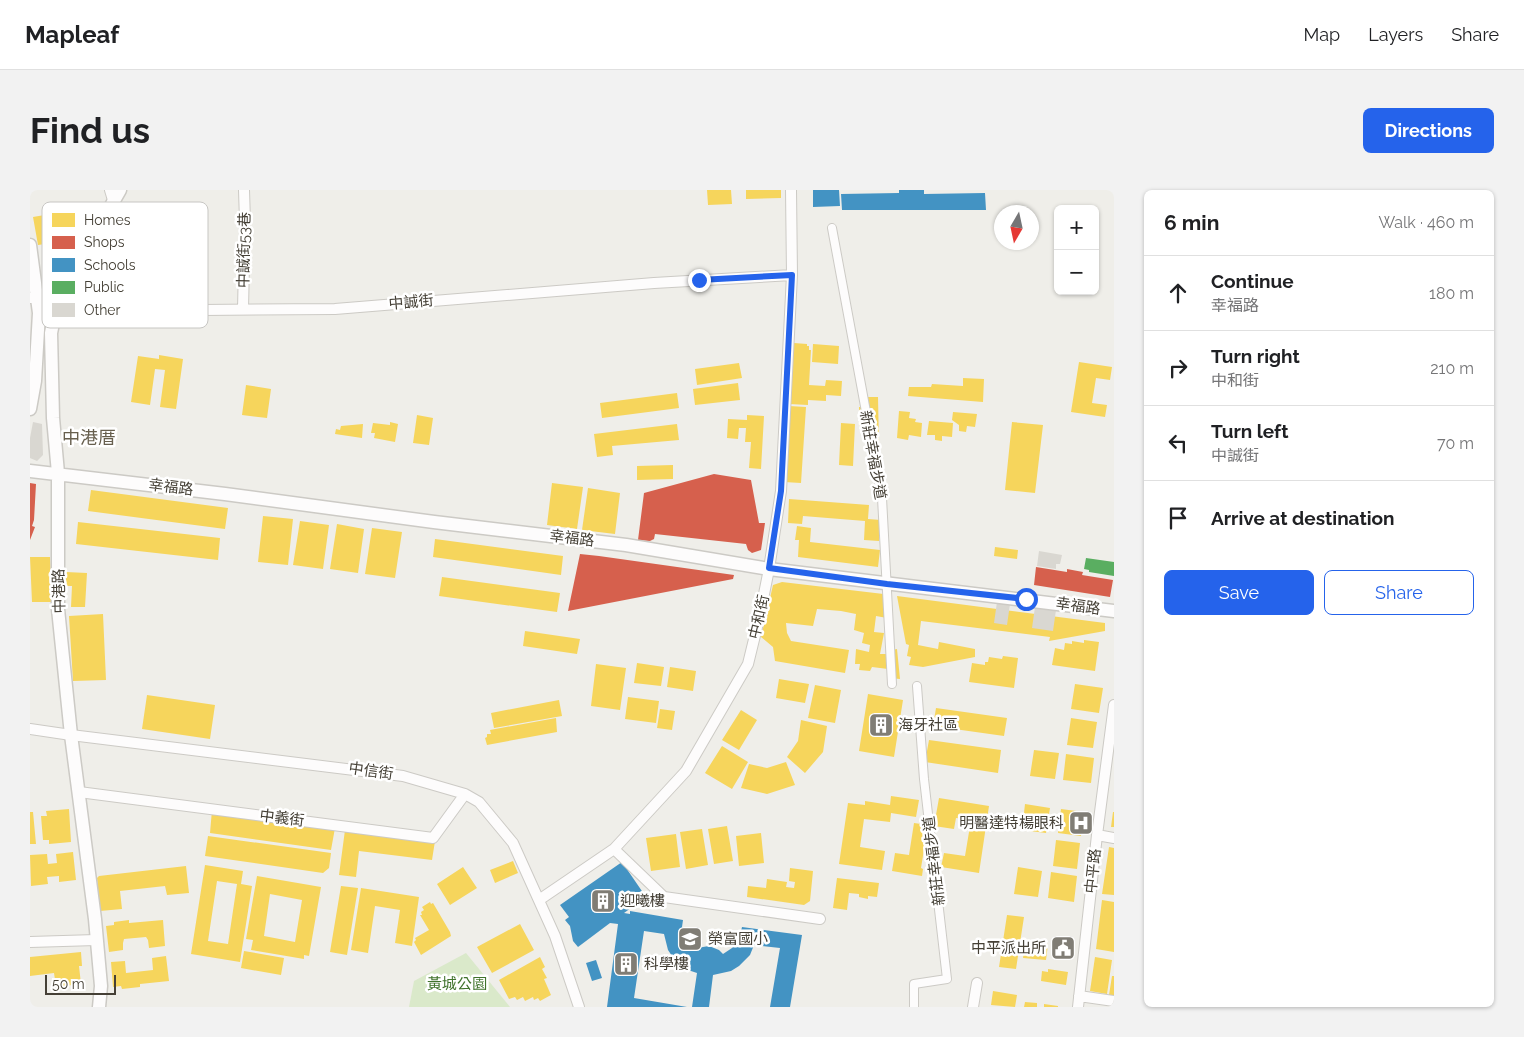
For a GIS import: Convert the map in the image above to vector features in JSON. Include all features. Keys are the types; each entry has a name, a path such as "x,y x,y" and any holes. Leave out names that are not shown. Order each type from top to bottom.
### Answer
{"street":[{"name":"中誠街53巷","path":"243,309 244,190"},
{"name":"中和街","path":"539,900 614,848 686,771 748,664 769,568 781,491 792,275 791,190"},
{"name":"新莊幸福步道","path":"832,228 882,498 892,684"},
{"path":"30,245 33,298 30,314"},
{"name":"中誠街","path":"208,309 335,309 654,283 792,275"},
{"path":"30,408 35,381 39,313 33,298"},
{"name":"中港路","path":"52,328 53,418 58,473 58,609 71,735 95,919 101,986 99,1007"},
{"name":"幸福路","path":"30,471 626,545 769,568 887,584 1026,599 1114,611"},
{"name":"新莊幸福步道","path":"914,1007 914,984 947,978 924,779 917,686"},
{"name":"中平路","path":"1078,1007 1114,705"},
{"name":"中信街","path":"30,729 402,776 465,794 479,802 513,843 555,936 579,1007"},
{"name":"中義街","path":"79,792 433,838 465,794"},
{"path":"1097,836 1114,838"},
{"path":"614,848 664,897 820,919"},
{"path":"30,942 96,940"},
{"path":"973,1007 977,983"},
{"path":"1080,996 1114,1001"}],"green space":[{"name":"黃城公園","path":"466,953 510,1007 409,1007 414,981"}],"building: Homes":[{"path":"707,190 731,190 732,204 708,205"},
{"path":"746,190 781,190 781,198 746,199"},
{"path":"42,215 42,244 38,245 33,217"},
{"path":"794,343 807,344 809,350 811,350 809,385 825,386 826,380 842,381 841,396 826,395 826,401 808,400 808,405 789,404"},
{"path":"813,344 839,346 838,364 812,362"},
{"path":"159,355 183,359 176,409 160,407 165,370 155,369 150,405 131,402 138,356 159,359"},
{"path":"1079,362 1112,367 1110,380 1096,378 1092,403 1107,405 1105,417 1071,412"},
{"path":"739,363 742,378 697,385 695,369"},
{"path":"963,378 984,379 983,402 908,396 909,387 931,387 932,384 963,386"},
{"path":"738,383 740,400 695,405 693,389"},
{"path":"246,385 271,389 267,418 242,415"},
{"path":"677,393 679,408 602,418 600,403"},
{"path":"864,397 878,397 879,446 865,447 865,426 859,426 859,407 864,407"},
{"path":"789,406 806,407 801,483 784,482"},
{"path":"899,411 910,412 909,418 916,419 915,422 922,423 921,437 909,435 908,440 897,438"},
{"path":"953,412 977,414 975,427 967,426 966,432 959,431 959,425 952,420"},
{"path":"417,415 433,418 429,445 413,443"},
{"path":"747,415 764,416 761,469 749,468 751,442 745,442 746,428 739,428 738,439 727,438 728,419 747,420"},
{"path":"929,421 953,423 952,437 942,436 942,441 935,440 935,435 927,435"},
{"path":"390,422 398,424 395,442 374,438 375,433 371,433 373,423 390,425"},
{"path":"1012,422 1043,425 1035,493 1005,490"},
{"path":"841,423 855,424 853,466 839,465"},
{"path":"363,424 362,438 335,434 336,429 340,430 341,426"},
{"path":"677,424 679,440 612,446 613,455 597,457 594,434"},
{"path":"673,465 673,479 637,480 637,466"},
{"path":"552,483 583,487 577,529 547,525"},
{"path":"588,488 620,493 615,534 582,530"},
{"path":"91,490 228,508 225,529 88,511"},
{"path":"789,499 869,505 868,519 881,520 879,541 864,540 865,521 803,516 802,524 788,523"},
{"path":"263,516 293,519 288,565 258,562"},
{"path":"300,521 329,525 323,569 293,565"},
{"path":"78,522 220,538 218,560 76,544"},
{"path":"337,524 364,529 358,573 330,569"},
{"path":"797,526 811,528 810,542 880,550 878,567 798,557 799,540 795,540"},
{"path":"372,528 402,532 395,578 365,574"},
{"path":"435,539 563,556 561,575 433,557"},
{"path":"995,547 1018,550 1017,559 994,556"},
{"path":"30,557 50,557 52,602 32,602"},
{"path":"66,572 87,573 85,607 71,607 72,586 66,586"},
{"path":"442,577 560,593 557,612 439,596"},
{"path":"782,582 892,595 887,618 876,616 874,632 884,633 880,654 888,654 887,651 897,649 900,679 890,678 888,669 872,667 870,671 859,670 860,664 855,664 856,649 869,652 870,645 862,643 864,633 854,630 856,614 841,611 817,609 813,626 786,623 787,633 791,641 849,650 845,673 775,661 773,647 761,637 773,585"},
{"path":"897,596 1105,623 1105,631 1049,641 1050,637 921,621 918,645 938,649 939,642 975,649 975,657 923,667 909,665 911,657 907,656 909,645 906,644"},
{"path":"103,614 106,680 73,681 69,616"},
{"path":"525,631 580,639 577,654 523,646"},
{"path":"1084,640 1099,642 1095,671 1052,665 1055,648 1064,650 1065,643 1072,644 1072,641 1084,643"},
{"path":"1003,656 1018,658 1014,688 969,682 972,663 985,665 989,657 1002,659"},
{"path":"637,663 664,667 661,686 634,683"},
{"path":"596,664 626,668 620,710 591,706"},
{"path":"670,667 696,671 693,691 667,687"},
{"path":"779,679 809,684 805,703 776,698"},
{"path":"1075,684 1103,688 1099,713 1071,709"},
{"path":"815,685 841,690 835,723 808,718"},
{"name":"海牙社區","path":"868,694 903,700 894,757 859,751"},
{"path":"147,695 215,705 210,739 142,729"},
{"path":"628,697 659,701 656,723 625,719"},
{"path":"559,700 562,716 494,728 491,713"},
{"path":"936,708 1007,718 1004,736 933,726"},
{"path":"660,709 675,711 672,730 657,728"},
{"path":"741,710 757,720 739,750 722,740"},
{"path":"556,718 557,732 487,745 485,738 487,734 491,734 490,730"},
{"path":"1071,718 1097,722 1093,748 1067,745"},
{"path":"801,720 827,726 823,752 805,773 787,757 798,741"},
{"path":"929,740 1001,750 998,773 925,762"},
{"path":"722,746 748,762 732,789 705,773"},
{"path":"1034,750 1059,753 1055,779 1030,776"},
{"path":"1066,754 1094,758 1091,783 1063,780"},
{"path":"786,762 795,785 767,794 741,788 749,764 767,768"},
{"path":"891,796 919,800 916,817 891,813 890,822 864,819 860,847 885,851 882,870 839,864 848,803 865,805 865,801 890,805"},
{"path":"939,798 989,806 979,873 941,867 944,853 965,856 971,820 956,818 954,829 934,826"},
{"path":"1025,804 1050,808 1046,833 1022,830"},
{"path":"69,809 71,842 49,844 49,840 43,840 41,816 47,816 46,811"},
{"path":"1061,809 1084,812 1081,836 1058,833"},
{"path":"212,810 335,828 331,850 210,833"},
{"path":"30,812 33,812 36,844 30,844"},
{"path":"1113,812 1114,827 1111,827"},
{"path":"914,823 928,825 921,868 923,869 922,876 892,871 895,853 909,855"},
{"path":"727,826 733,861 714,864 708,829"},
{"path":"702,829 708,865 686,869 680,832"},
{"path":"345,830 435,841 432,860 359,851 356,877 339,875"},
{"path":"761,833 764,863 739,866 736,836"},
{"path":"676,834 680,867 651,871 646,838"},
{"path":"208,836 331,853 329,868 323,873 205,856"},
{"path":"1056,840 1080,843 1077,869 1053,866"},
{"path":"1109,847 1114,848 1114,895 1102,894"},
{"path":"73,852 76,880 59,882 59,876 47,877 48,884 31,886 30,855 47,854 48,864 57,863 56,854"},
{"path":"513,861 518,873 495,883 490,870"},
{"path":"205,865 243,871 241,884 252,886 240,962 191,954","holes":["217,881 237,884 228,944 208,941"]},
{"path":"186,866 189,893 167,895 165,886 120,891 122,909 100,911 97,878 99,876"},
{"path":"463,867 477,888 450,905 437,884"},
{"path":"1018,867 1042,871 1038,897 1014,894"},
{"path":"790,868 813,871 810,901 804,905 747,897 748,886 766,888 767,879 787,882 786,887 794,888 795,882 789,881"},
{"path":"1051,872 1077,876 1074,902 1048,898"},
{"path":"257,876 321,887 309,956 304,955 304,959 251,950 253,940 246,939","holes":["270,894 302,900 295,942 264,936"]},
{"path":"837,878 879,883 877,897 868,896 868,899 859,897 859,894 849,893 847,910 833,908"},
{"path":"341,886 358,888 347,955 330,952"},
{"path":"361,888 419,897 412,946 395,943 400,910 375,906 368,953 351,950"},
{"path":"1102,900 1114,902 1114,952 1096,949"},
{"path":"430,902 431,904 433,903 451,936 421,955 414,942 415,938 429,930 420,915 422,915 421,912 424,910 422,907"},
{"path":"1007,915 1024,917 1016,969 999,967"},
{"path":"129,920 129,923 163,920 165,946 149,948 146,937 124,939 123,950 109,952 106,926 114,925 114,922"},
{"path":"520,924 534,950 492,973 477,947"},
{"path":"1025,941 1048,944 1046,960 1023,958"},
{"path":"244,951 284,958 281,975 241,968"},
{"path":"81,952 82,966 79,966 81,984 56,987 54,973 30,976 30,957"},
{"path":"166,956 169,981 140,984 140,987 122,989 121,986 113,987 111,962 125,961 126,973 153,970 152,958"},
{"path":"540,957 545,967 542,969 547,978 544,979 551,995 540,1001 538,998 534,1000 533,997 525,1001 523,997 517,1000 515,997 509,999 499,980"},
{"path":"1095,957 1112,960 1107,994 1090,991"},
{"path":"1048,969 1068,972 1066,985 1041,981 1042,971 1048,972"},
{"path":"1112,976 1114,976 1114,996 1109,995"},
{"path":"993,991 1017,995 1015,1007 991,1005"},
{"path":"1025,1002 1037,1003 1037,1007 1024,1007"},
{"path":"1044,1004 1058,1006 1058,1007 1044,1007"}],"building: Shops":[{"path":"714,474 751,480 759,523 765,523 761,550 752,553 748,550 746,544 655,534 654,539 650,541 638,540 644,493"},
{"path":"30,483 36,484 32,526 35,527 30,540"},
{"path":"580,554 734,575 733,579 568,611"},
{"path":"1036,567 1067,572 1067,569 1083,572 1082,575 1113,580 1110,597 1034,585"}],"building: Schools":[{"path":"813,190 839,190 840,206 813,207"},
{"path":"899,190 924,190 924,194 985,193 986,210 842,210 841,194 899,193"},
{"path":"622,862 646,897 624,913 630,914 630,911 683,920 681,934 686,946 692,951 709,946 723,954 735,946 739,940 742,927 802,935 790,1007 770,1007 780,948 754,945 750,955 739,966 731,971 713,975 709,1007 692,1007 697,973 688,970 674,959 668,950 664,934 644,931 634,998 687,1007 607,1007 618,924 610,923 578,947 573,941 570,926 565,920 569,917 560,905"},
{"path":"596,960 602,978 592,981 586,963"}],"building: Public":[{"path":"1086,558 1114,562 1114,576 1089,572 1089,570 1084,569"}],"building: Other":[{"path":"33,422 42,424 43,455 37,461 30,458 30,438"},
{"path":"1039,551 1062,555 1060,564 1056,564 1056,569 1037,566"},
{"path":"997,602 1010,604 1007,625 994,623"},
{"path":"1035,607 1056,610 1053,631 1032,628"}],"place":[{"name":"海牙社區","path":"881,725"},
{"name":"明醫達特楊眼科","path":"1081,823"},
{"name":"迎曦樓","path":"603,901"},
{"name":"榮富國小","path":"690,939"},
{"name":"中平派出所","path":"1063,948"},
{"name":"科學樓","path":"626,964"}],"district":[{"name":"中港厝","path":"89,438"}],"route":[{"path":"699,280 792,275 781,491 769,568 887,584 1026,599"}]}
